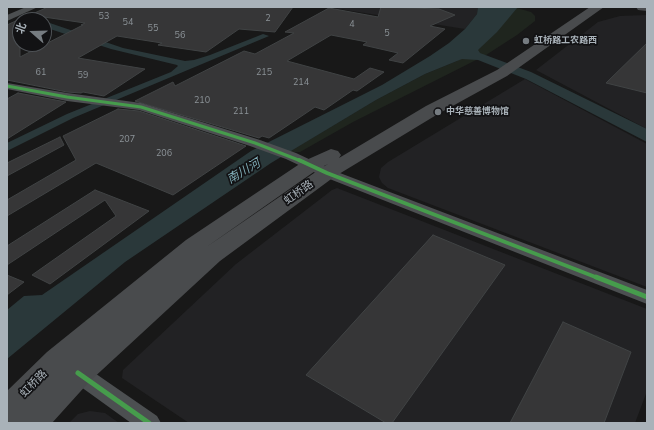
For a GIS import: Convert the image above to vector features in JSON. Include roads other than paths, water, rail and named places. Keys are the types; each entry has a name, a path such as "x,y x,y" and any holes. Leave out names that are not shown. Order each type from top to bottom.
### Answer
{"main road":[{"name":"虹桥路","path":"503,66 544,34 575,7"},
{"name":"虹桥路","path":"7,412 57,360 194,245 319,169 432,110 598,7"},
{"path":"642,7 647,7"},
{"name":"虹桥路","path":"32,423 78,373 212,255 319,169"}],"street":[{"path":"7,18 34,7"},
{"path":"7,86 141,108 255,143 647,297"},
{"path":"78,373 149,423"}],"water":[{"name":"南川河","path":"478,7 518,7 497,32 478,50 480,53 531,72 647,129 647,142 526,79 478,60 462,59 425,74 376,100 271,163 125,262 7,359 7,310 24,296 42,295 251,151 382,85 430,56 449,43 465,29 477,14"},
{"path":"52,24 123,48 185,61 210,55 263,34 269,36 73,118 7,151 7,143 67,114 171,72 178,66 111,49 52,30"}],"place":[{"name":"虹桥路工农路西","path":"526,41"},
{"name":"中华慈善博物馆","path":"438,112"}]}
